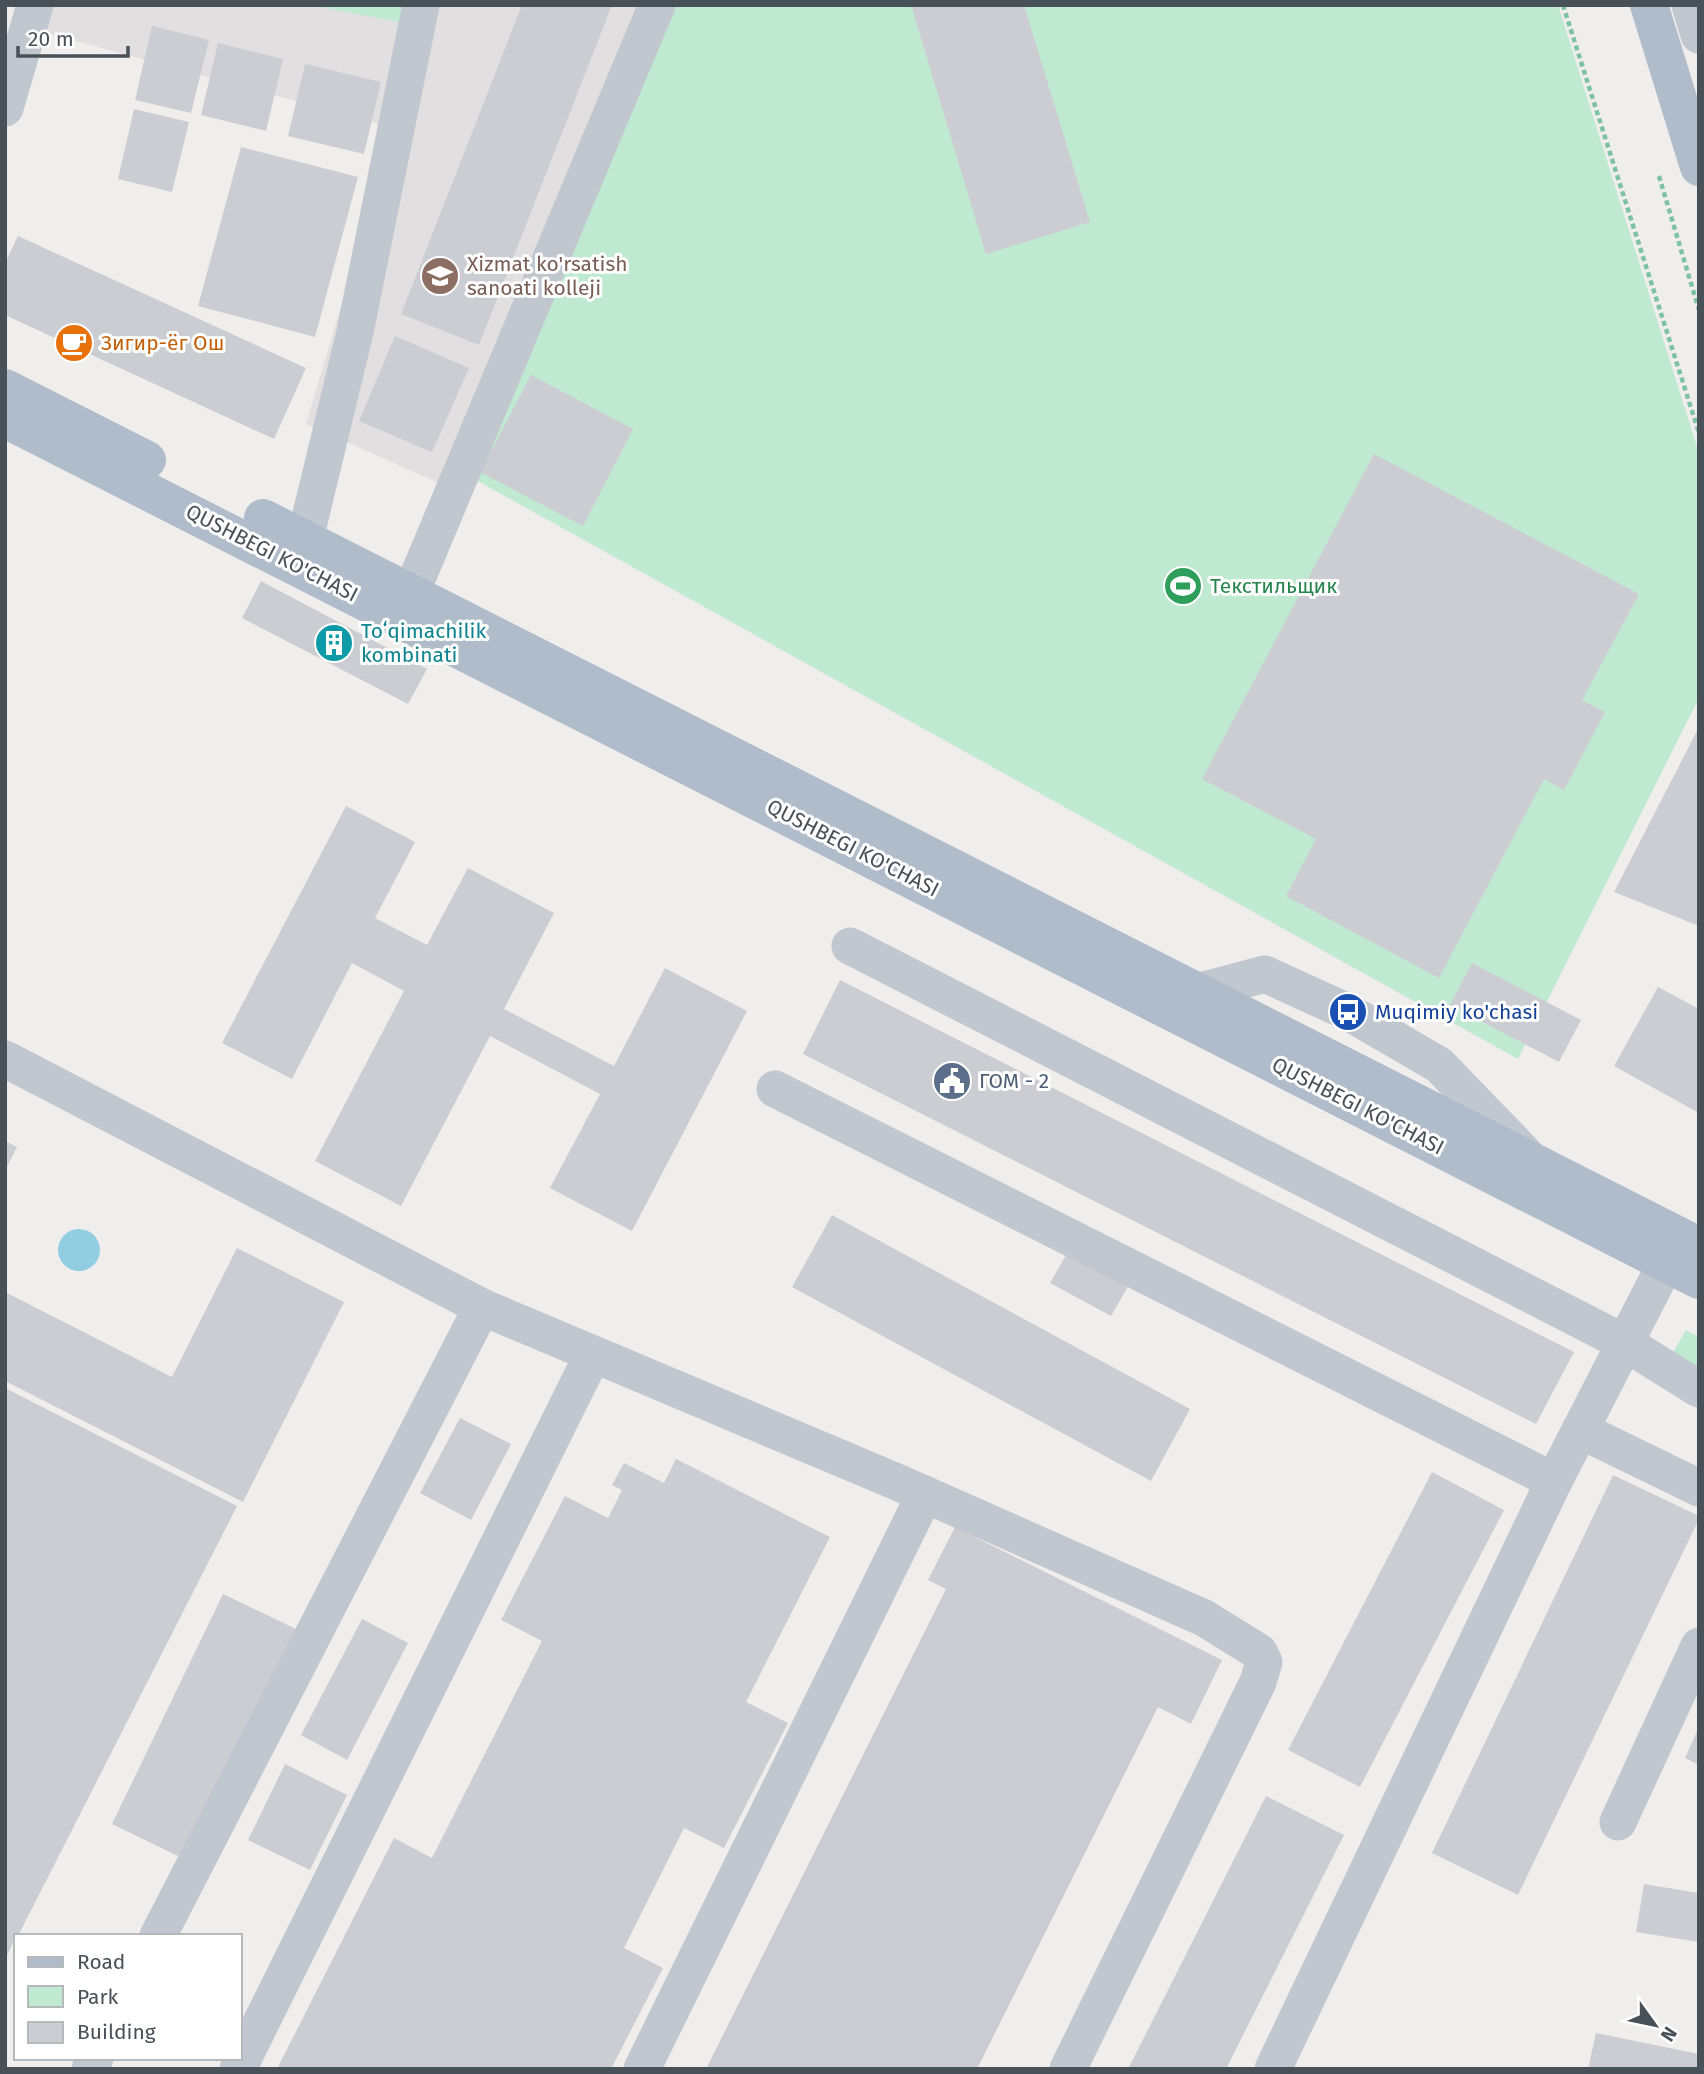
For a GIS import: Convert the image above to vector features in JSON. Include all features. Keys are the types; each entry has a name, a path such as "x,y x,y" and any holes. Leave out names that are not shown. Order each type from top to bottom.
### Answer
{"main road":[{"path":"1649,5 1699,167"},
{"name":"QUSHBEGI KO'CHASI","path":"5,388 212,507 1688,1263"},
{"name":"QUSHBEGI KO'CHASI","path":"5,419 212,507 305,539 1532,1161 1688,1263"}],"lane":[{"path":"5,108 35,5"},
{"path":"305,539 355,332 421,5"},
{"path":"411,593 657,5"},
{"path":"1690,5 1699,35"},
{"path":"850,946 1625,1343 1699,1389"},
{"path":"1197,992 1265,974 1348,1012 1439,1065 1532,1161"},
{"path":"5,1059 482,1307 925,1494 1204,1618 1259,1652 1264,1662 1258,1682 1068,2069"},
{"path":"775,1089 1553,1481"},
{"path":"1273,2069 1553,1481 1625,1343 1688,1263"},
{"path":"159,1934 482,1307"},
{"path":"238,2069 593,1354"},
{"path":"1580,1430 1699,1488"},
{"path":"642,2069 925,1494"},
{"path":"1618,1822 1699,1646"}],"path":[{"path":"1563,5 1699,433"}],"shaded area":[{"name":"Xizmat ko'rsatish sanoati kolleji","path":"45,5 645,5 441,484 306,424 394,128 39,31"}],"green space":[{"path":"309,5 402,5 399,22"},
{"name":"Текстильщик","path":"667,5 1558,5 1699,453 1699,698 1518,1059 467,475"},
{"path":"1686,1330 1699,1337 1699,1368 1672,1354"}],"water":[{"path":"79,1229 94,1235 100,1250 94,1265 79,1271 64,1265 58,1250 64,1235"}],"building":[{"path":"522,5 612,5 479,345 401,314"},
{"path":"911,5 1024,5 1090,222 986,254"},
{"path":"152,26 209,40 191,113 135,100"},
{"path":"218,43 283,59 266,131 201,115"},
{"path":"305,64 381,82 364,154 288,136"},
{"path":"134,109 189,122 172,192 118,179"},
{"path":"241,147 358,177 315,337 198,306"},
{"path":"18,236 306,368 274,439 5,315 5,263"},
{"path":"395,336 469,368 432,452 359,421"},
{"path":"531,375 633,429 583,526 480,472"},
{"path":"1374,454 1639,594 1582,700 1605,712 1564,790 1544,779 1439,978 1286,896 1316,839 1202,779"},
{"name":"Toʻqimachilik kombinati","path":"261,581 427,669 408,704 242,618"},
{"path":"1699,727 1699,926 1614,892"},
{"path":"346,806 415,842 375,918 427,945 468,868 554,913 504,1009 614,1066 665,968 747,1011 632,1231 550,1188 600,1094 490,1036 401,1206 315,1161 404,991 352,963 292,1079 222,1043"},
{"path":"1472,963 1581,1020 1559,1062 1450,1005"},
{"path":"840,980 1574,1352 1536,1424 803,1054"},
{"path":"1658,987 1699,1009 1699,1113 1614,1066"},
{"path":"5,1141 17,1147 5,1171"},
{"path":"832,1215 1190,1409 1151,1481 792,1287"},
{"path":"237,1248 344,1302 243,1502 5,1381 5,1292 172,1377"},
{"path":"1069,1250 1130,1283 1111,1316 1050,1283"},
{"path":"5,1388 237,1506 19,1934 14,1934 5,1960"},
{"path":"460,1418 511,1444 471,1520 420,1493"},
{"path":"676,1459 830,1537 746,1702 788,1723 724,1848 684,1828 624,1948 663,1968 611,2069 277,2069 394,1838 432,1858 542,1641 501,1620 565,1496 608,1518 622,1490 612,1485 624,1463 664,1483"},
{"path":"1432,1472 1504,1510 1360,1787 1288,1750"},
{"path":"1613,1475 1699,1516 1699,1519 1518,1895 1432,1853"},
{"path":"955,1527 1222,1660 1191,1724 1158,1707 977,2069 706,2069 946,1589 928,1580"},
{"path":"223,1594 296,1629 184,1859 112,1824"},
{"path":"362,1619 408,1643 347,1760 301,1735"},
{"path":"1699,1727 1699,1765 1685,1758"},
{"path":"285,1764 347,1795 310,1870 248,1840"},
{"path":"1266,1796 1344,1835 1226,2069 1128,2069"},
{"path":"1644,1884 1699,1893 1699,1942 1636,1932"},
{"path":"1596,2033 1699,2054 1699,2069 1588,2069"}],"place":[{"name":"Xizmat ko'rsatish sanoati kolleji","path":"440,276"},
{"name":"Зигир-ёг Ош","path":"74,343"},
{"name":"Текстильщик","path":"1183,586"},
{"name":"Toʻqimachilik kombinati","path":"334,643"},
{"name":"Muqimiy ko'chasi","path":"1348,1012"},
{"name":"ГОМ - 2","path":"952,1081"}]}
